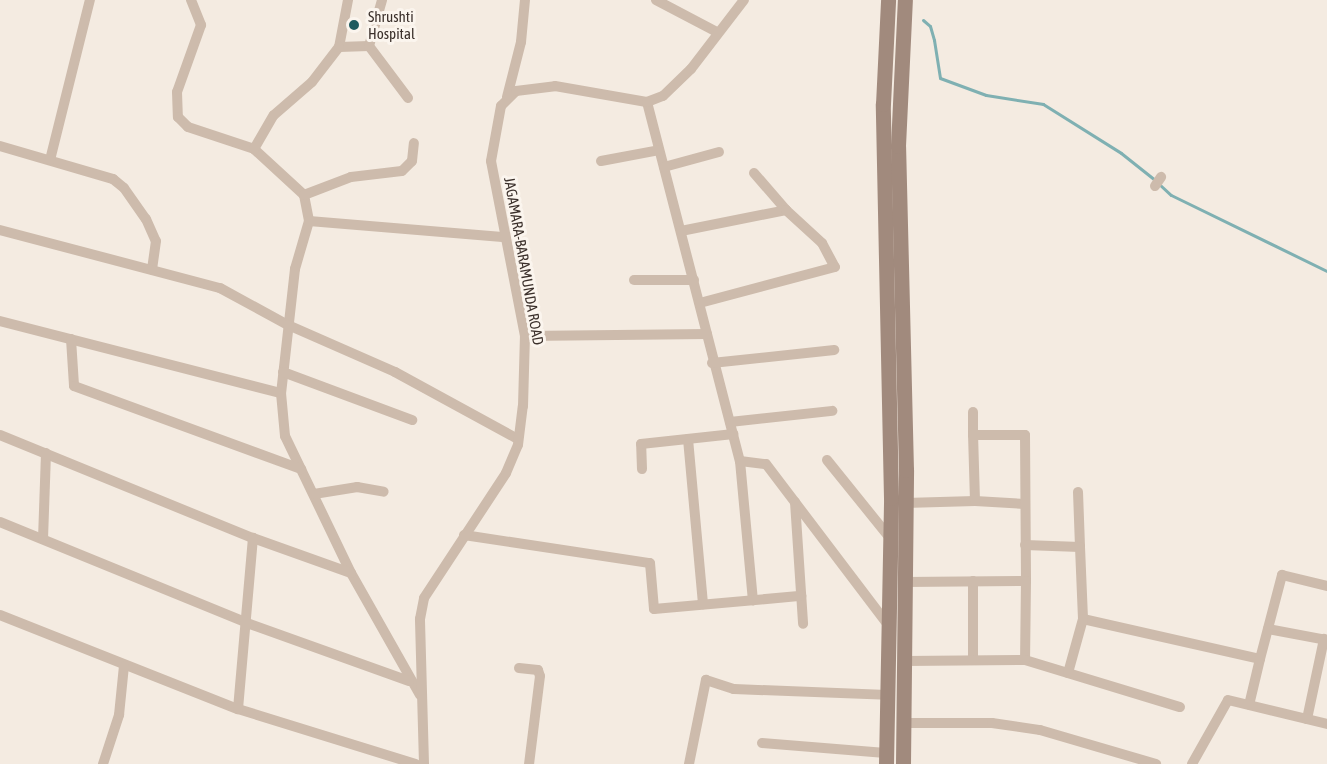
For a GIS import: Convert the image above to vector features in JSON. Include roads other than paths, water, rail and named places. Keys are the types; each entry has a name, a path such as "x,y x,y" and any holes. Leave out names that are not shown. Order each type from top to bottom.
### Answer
{"street":[{"path":"50,160 90,0"},
{"path":"191,0 201,25 177,92 178,117 188,127 254,149 304,195 309,221 295,269 281,393 285,436 351,573 410,681 420,695"},
{"path":"254,149 273,115 312,82 339,47 348,0"},
{"path":"369,46 382,0"},
{"name":"JAGAMARA-BARAMUNDA ROAD","path":"424,764 420,695 424,598 506,473 518,439 525,336 491,161 496,124 507,97 521,42 525,0"},
{"path":"656,0 717,32"},
{"path":"507,97 516,91 555,86 646,102 663,96 691,69 717,32 744,0"},
{"path":"762,743 886,758 890,538 883,104 888,0"},
{"path":"903,764 904,379 898,146 905,0"},
{"path":"339,47 369,46"},
{"path":"369,46 408,98"},
{"path":"646,102 700,303 712,363 740,461 753,600"},
{"path":"304,195 351,177 402,171 412,161 414,143"},
{"path":"0,146 113,179 124,188 147,219 156,241 152,270"},
{"path":"601,161 659,150"},
{"path":"664,167 719,152"},
{"path":"700,303 835,267 822,243 786,210 754,173"},
{"path":"681,231 786,210"},
{"path":"309,221 505,237"},
{"path":"0,230 220,288 288,325 395,372 518,439"},
{"path":"634,280 694,280"},
{"path":"0,321 281,393"},
{"path":"525,336 707,334"},
{"path":"71,339 74,386 301,469"},
{"path":"712,363 834,350"},
{"path":"283,372 412,420"},
{"path":"886,380 904,379"},
{"path":"730,422 832,411"},
{"path":"974,412 975,501"},
{"path":"642,469 641,444 733,434"},
{"path":"0,435 253,538 351,573"},
{"path":"973,435 1025,435 1025,660"},
{"path":"688,439 704,604"},
{"path":"42,539 46,453"},
{"path":"826,460 890,538"},
{"path":"740,461 766,464 888,624"},
{"path":"314,494 357,487 384,492"},
{"path":"1068,673 1083,620 1078,492"},
{"path":"905,503 975,501 1025,504"},
{"path":"795,502 803,624"},
{"path":"0,522 247,623 410,681"},
{"path":"464,535 650,564 654,609 801,596"},
{"path":"238,709 253,538"},
{"path":"1025,545 1080,547"},
{"path":"1249,705 1282,575 1327,586"},
{"path":"973,581 973,660"},
{"path":"905,582 1026,581"},
{"path":"0,615 124,666 238,709 416,764"},
{"path":"1083,620 1260,659"},
{"path":"1268,629 1325,639 1307,719"},
{"path":"905,661 1025,660 1180,707"},
{"path":"103,764 119,715 124,666"},
{"path":"519,668 538,670 540,676 529,764"},
{"path":"693,763 706,680 734,689 887,695"},
{"path":"1192,764 1228,700 1327,724"},
{"path":"904,723 992,723 1040,730 1156,764"}],"waterway":[{"path":"923,20 930,26 940,78 986,95 1043,104 1121,153 1155,180"},
{"path":"1159,184 1171,195 1327,271"}],"place":[{"name":"Shrushti Hospital","path":"354,25"}]}
